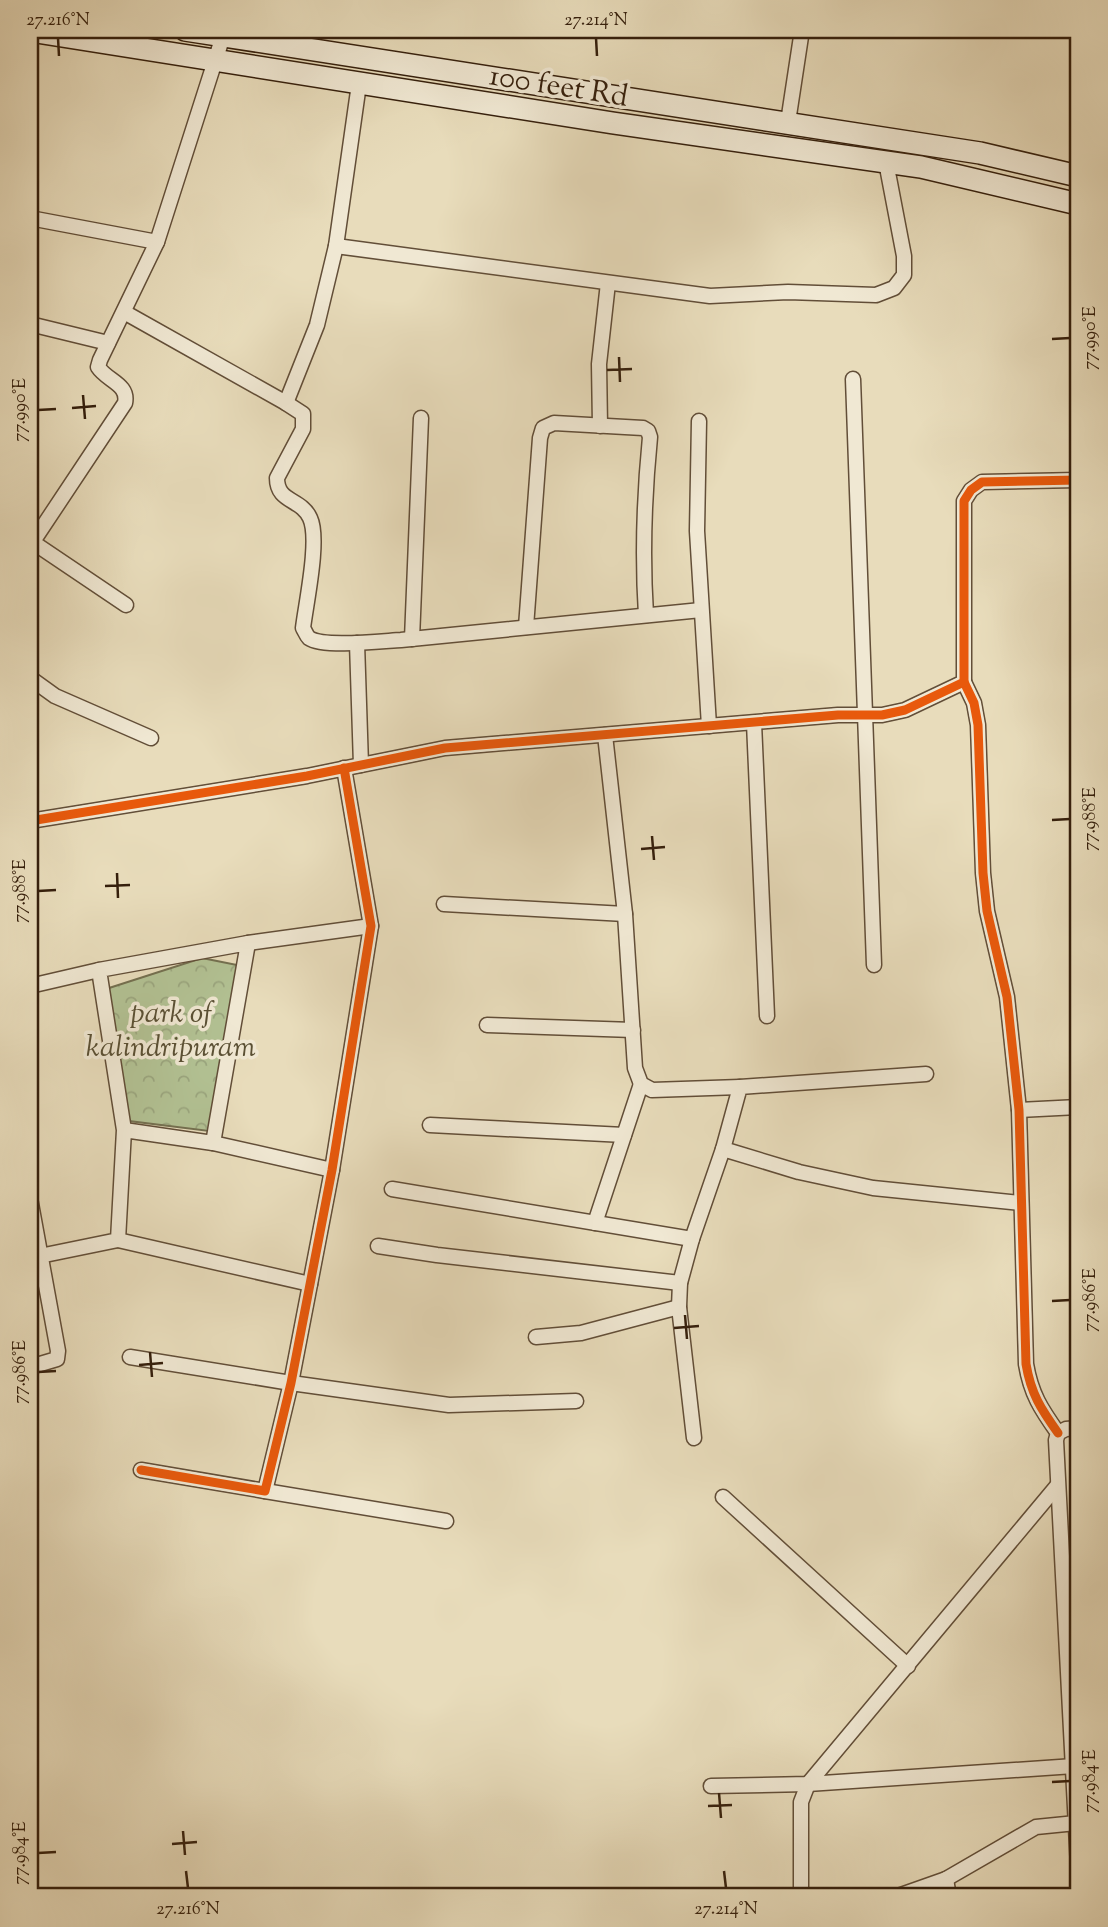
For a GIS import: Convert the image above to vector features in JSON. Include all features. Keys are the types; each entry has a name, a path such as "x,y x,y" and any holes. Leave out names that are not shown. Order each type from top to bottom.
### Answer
{"main road":[{"path":"185,30 979,153 1078,176"},
{"name":"100 feet Rd","path":"30,31 613,123 921,167 1078,204"}],"street":[{"path":"788,122 802,30"},
{"path":"126,605 31,544 125,403 126,395 122,388 98,367 157,242 223,36"},
{"path":"286,403 317,325 335,246 359,84"},
{"path":"335,246 710,296 752,296 788,292 876,295 894,288 904,275 904,256 886,162"},
{"path":"30,218 157,242"},
{"path":"600,426 599,364 608,283"},
{"path":"124,312 303,414 303,429 277,478 277,485 281,495 303,507 313,529 303,628 310,638 324,642 357,643 701,610"},
{"path":"30,324 108,343"},
{"path":"853,379 874,965"},
{"path":"412,639 421,418"},
{"path":"699,421 697,531 709,726"},
{"path":"526,627 543,428 554,423 643,428 648,431 650,437 643,510 642,566 646,615"},
{"path":"1058,1433 1039,1406 1028,1376 1019,1110 1007,997 986,898 978,725 974,703 964,682 964,501 971,490 982,482 1078,480"},
{"path":"357,643 360,765"},
{"path":"30,678 55,696 152,738"},
{"path":"30,821 100,811 445,748 882,715 905,710 964,682"},
{"path":"754,723 767,1016"},
{"path":"595,1223 641,1084 635,1068 625,914 605,735"},
{"path":"265,1490 291,1383 332,1170 371,926 344,768"},
{"path":"444,904 625,914"},
{"path":"30,986 99,970 248,943 371,926"},
{"path":"213,1143 248,943"},
{"path":"99,970 124,1130 118,1240"},
{"path":"486,1024 633,1030"},
{"path":"641,1084 652,1090 740,1087 926,1074"},
{"path":"694,1438 679,1307 680,1283 740,1087"},
{"path":"1019,1110 1078,1107"},
{"path":"430,1125 624,1135"},
{"path":"124,1130 213,1143 332,1170"},
{"path":"723,1149 799,1172 873,1188 1021,1203"},
{"path":"392,1189 692,1239"},
{"path":"30,1198 35,1257 58,1350 57,1359 30,1367"},
{"path":"35,1257 118,1240 310,1284"},
{"path":"378,1246 680,1283"},
{"path":"536,1337 581,1333 679,1307"},
{"path":"130,1357 449,1405 576,1401"},
{"path":"1078,1428 1058,1433 1056,1440 1057,1486 1071,1595 1078,1866"},
{"path":"141,1470 446,1521"},
{"path":"801,1897 801,1802 808,1784 1057,1486"},
{"path":"723,1497 908,1666"},
{"path":"711,1786 808,1784 1074,1766"},
{"path":"895,1897 946,1879 1036,1827 1076,1823"},
{"path":"946,1879 949,1897"}],"green space":[{"name":"park of kalindripuram","path":"202,958 242,966 209,1131 129,1121 106,989"}],"cycle path":[{"path":"30,821 307,776 445,748 838,715 882,715 905,710 964,682 964,501 971,490 982,482 1078,480"},
{"path":"964,682 974,703 978,725 983,873 987,911 1007,997 1019,1110 1026,1364 1038,1401 1058,1433"},
{"path":"141,1470 265,1491 291,1383 332,1170 371,926 344,768"}]}
